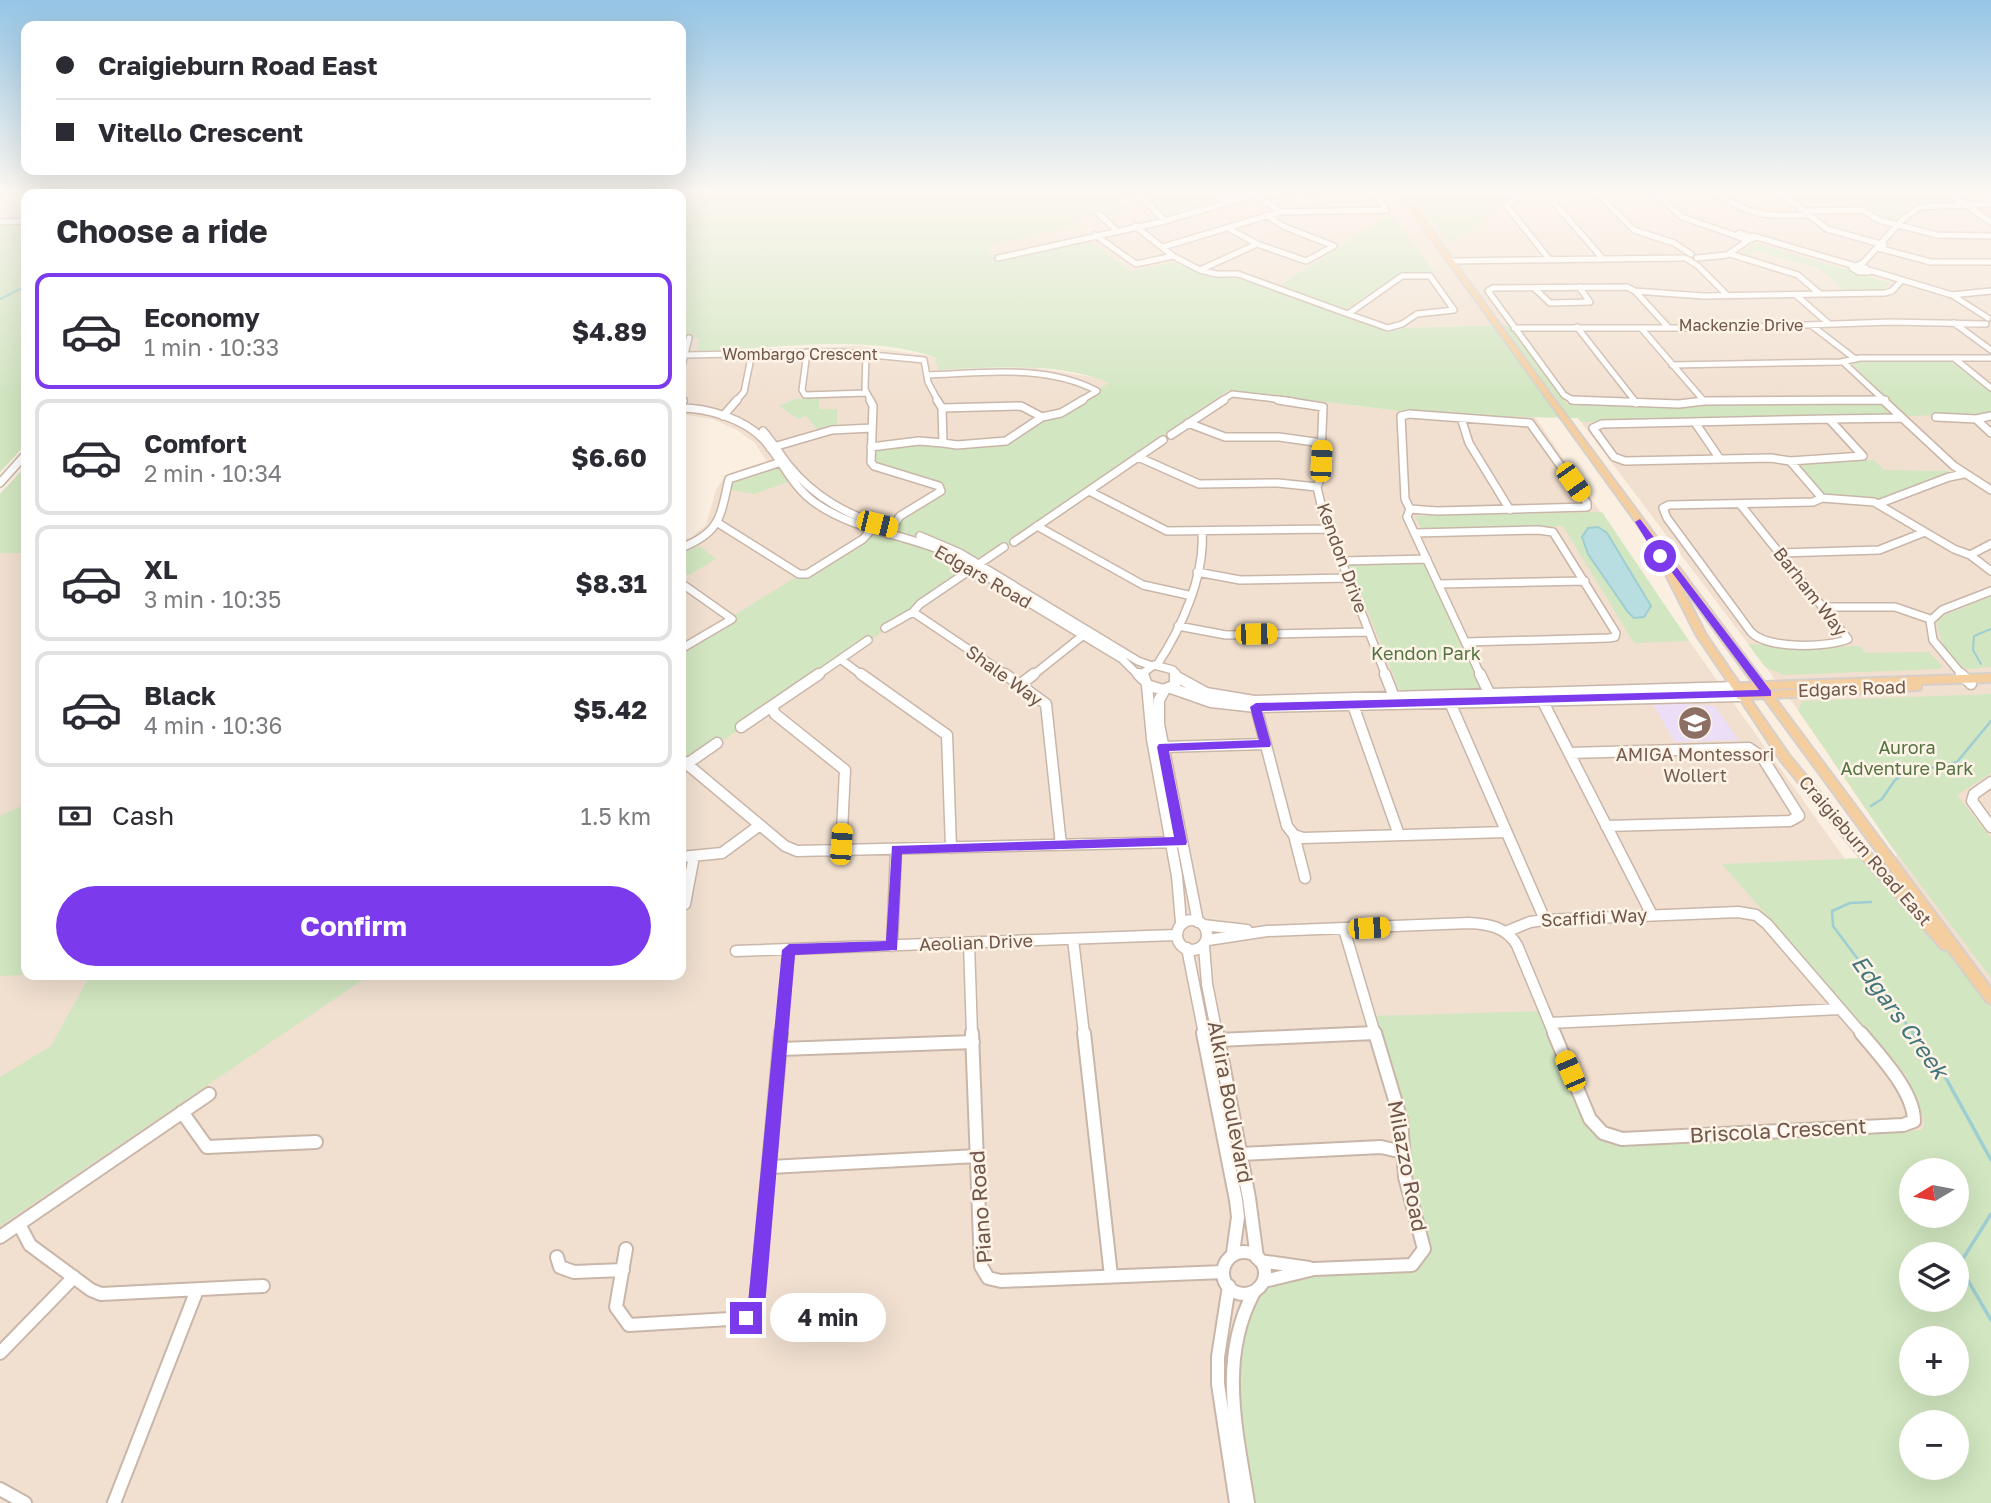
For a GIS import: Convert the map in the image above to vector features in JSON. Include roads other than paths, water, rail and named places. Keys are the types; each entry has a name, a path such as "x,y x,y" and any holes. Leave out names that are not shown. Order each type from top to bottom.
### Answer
{"main road":[{"name":"Craigieburn Road East","path":"1452,261 1640,522 1990,996"},
{"name":"Craigieburn Road East","path":"1640,522 1690,616 1739,691 1803,780 1990,996"},
{"name":"Edgars Road","path":"1739,691 1991,680"}],"street":[{"path":"1132,261 1136,264 1149,261"},
{"path":"1183,261 1216,274 1238,274 1347,314 1388,328 1402,324 1417,314 1454,310 1430,276 1405,275 1347,314"},
{"path":"1200,270 1219,261"},
{"path":"1694,261 1728,296"},
{"path":"1754,261 1796,274 1820,294"},
{"path":"1833,261 1950,296 1979,319"},
{"path":"1855,267 1865,261"},
{"path":"1868,271 1873,261"},
{"path":"1928,261 1991,262"},
{"path":"1885,400 1636,403 1572,401 1564,395 1488,289 1579,287 1728,296 1796,295 1889,293 1901,281"},
{"path":"1534,288 1550,303 1590,302 1579,287"},
{"path":"1633,289 1667,326"},
{"path":"1950,296 1960,292 1991,291"},
{"path":"1796,295 1828,323"},
{"path":"1950,296 1990,323"},
{"name":"Mackenzie Drive","path":"1968,323 1979,319 1990,323"},
{"name":"Mackenzie Drive","path":"1514,328 1723,328 1828,323 1990,323"},
{"path":"1954,323 1991,350"},
{"path":"1811,325 1854,358"},
{"path":"1577,327 1636,403"},
{"path":"1641,328 1704,401"},
{"path":"686,351 689,338"},
{"path":"807,352 802,390 806,395 867,393"},
{"path":"866,353 867,393 873,406 871,462 874,466 939,486 941,491 900,516 892,528"},
{"name":"Wombargo Crescent","path":"686,355 866,353 924,360 926,375 942,408 943,443"},
{"path":"724,414 747,386 752,354"},
{"path":"1672,365 1843,362 1854,358 1991,358"},
{"path":"1954,358 1991,388"},
{"path":"1843,362 1964,474 1991,490"},
{"path":"871,447 919,441 1002,442 1042,417 1061,413 1097,391 1077,381 1026,373 926,375"},
{"name":"Kendon Drive","path":"1171,435 1232,394 1307,402 1320,405 1324,409 1320,482 1317,487 1329,529 1395,701"},
{"name":"Edgars Road","path":"686,404 692,408 724,414 755,431 826,502 859,518 937,542 1086,633 1138,661 1175,674 1206,694 1238,700 1395,701 1739,691"},
{"path":"942,408 1021,406 1042,417"},
{"path":"1407,414 1532,424 1588,505 1582,508 1437,512 1410,509 1405,499 1401,417 1407,414"},
{"path":"1936,417 1976,419 1991,416"},
{"path":"1461,418 1469,443 1510,510"},
{"path":"1829,419 1863,456 1790,461 1775,458 1625,461 1614,457 1593,425 1696,424 1829,419 1902,418"},
{"path":"1976,419 1991,433"},
{"path":"1188,423 1225,438 1279,437 1322,443"},
{"path":"1696,424 1720,459"},
{"path":"772,447 832,430 872,428"},
{"path":"1014,542 1163,440"},
{"name":"Edgars Road","path":"772,447 778,463 791,481 811,500 832,514 872,530 922,543 975,566"},
{"path":"1138,457 1199,484 1278,483 1317,487"},
{"path":"0,483 21,460"},
{"path":"1790,461 1822,498 1832,501 1868,500 1878,504 1954,550 1970,555 1991,571"},
{"path":"686,546 696,542 718,523 729,479 778,463"},
{"path":"1878,504 1949,477 1964,474"},
{"path":"1089,491 1167,531 1329,529"},
{"path":"1740,504 1813,502 1822,498"},
{"name":"Barham Way","path":"1740,504 1847,636 1847,642 1765,642 1755,637 1663,512 1663,508 1669,506 1740,504"},
{"path":"1410,509 1407,515 1492,698"},
{"path":"718,523 799,575 807,574 863,539 872,530"},
{"path":"1038,526 1143,585 1188,595"},
{"path":"1415,533 1551,531 1558,536 1615,630 1615,637 1466,642"},
{"path":"1202,532 1205,544 1173,642 1175,674 1158,706 1176,842 1181,922 1175,935 1179,942 1188,948 1267,932 1469,923 1489,924 1508,931"},
{"path":"1780,553 1879,550 1924,532"},
{"path":"1970,555 1991,544"},
{"path":"886,628 1004,547"},
{"path":"1341,561 1427,559"},
{"path":"1196,572 1240,580 1348,578"},
{"path":"1439,584 1585,581"},
{"path":"686,587 732,619 686,646"},
{"path":"1969,682 1931,638 1928,627 1930,619 1942,611 1991,591"},
{"path":"1824,607 1895,607 1930,619"},
{"name":"Shale Way","path":"913,612 1044,701 1048,710 1061,845"},
{"path":"1178,625 1226,635 1369,632"},
{"path":"1021,684 1086,633"},
{"name":"Edgars Road","path":"1086,633 1122,659 1145,682"},
{"path":"741,727 761,713 773,709 776,703 833,664 844,661 848,653 868,640"},
{"path":"1173,642 1154,665 1144,671 1145,682 1150,695 1150,725 1176,842 1200,923 1208,932 1206,943"},
{"path":"844,661 947,734 951,848"},
{"path":"1145,682 1168,688"},
{"name":"Edgars Road","path":"1168,688 1211,702 1256,707 1353,705 1395,701"},
{"path":"1541,697 1652,915"},
{"path":"1449,699 1545,920"},
{"path":"1353,705 1399,835"},
{"path":"1256,707 1287,826 1294,835 1305,878"},
{"path":"773,709 775,714 845,770 841,851"},
{"path":"686,763 716,743"},
{"path":"1163,747 1266,744"},
{"path":"1569,753 1749,748 1762,757 1799,816 1790,821 1606,826"},
{"path":"686,766 695,769 785,846 797,852 1176,842"},
{"path":"1991,782 1972,797 1973,805 1991,827"},
{"path":"686,857 722,853 760,825"},
{"path":"1294,835 1303,838 1506,832"},
{"path":"892,946 896,850"},
{"path":"686,899 694,856"},
{"name":"Scaffidi Way","path":"1508,931 1530,922 1545,920 1744,912 1756,915"},
{"name":"Briscola Crescent","path":"1508,931 1517,945 1590,1119 1594,1126 1608,1136 1622,1139 1903,1125 1914,1121 1914,1111 1897,1076 1767,924 1756,915"},
{"path":"1181,922 1267,932"},
{"name":"Milazzo Road","path":"1258,1260 1314,1269 1406,1266 1416,1263 1423,1249 1405,1177 1401,1120 1344,929"},
{"name":"Aeolian Drive","path":"736,951 1175,935"},
{"path":"1073,939 1111,1276"},
{"name":"Piano Road","path":"970,943 981,1266 988,1278 1001,1281 1223,1272"},
{"name":"Alkira Boulevard","path":"1206,943 1207,984 1258,1260"},
{"name":"Alkira Boulevard","path":"1188,948 1236,1200 1238,1217 1233,1253"},
{"path":"626,1249 616,1307 629,1325 746,1318 756,1306 789,950"},
{"path":"1550,1023 1840,1009"},
{"path":"1218,1040 1375,1033"},
{"path":"781,1049 973,1042"},
{"path":"0,1237 209,1094"},
{"path":"182,1112 207,1147 316,1142"},
{"path":"1240,1154 1381,1147 1403,1152"},
{"path":"770,1167 977,1156"},
{"path":"19,1224 30,1245 101,1294 263,1286"},
{"path":"1236,1503 1218,1370 1220,1333 1229,1286 1223,1272 1225,1261 1233,1253 1245,1251 1258,1260 1264,1281 1262,1287 1253,1294 1239,1321 1232,1365 1248,1503"},
{"path":"557,1257 560,1267 574,1272 623,1270"},
{"name":"Milazzo Road","path":"1264,1281 1314,1269"},
{"path":"0,1353 74,1277"},
{"path":"1229,1286 1240,1294 1253,1294"},
{"path":"114,1503 197,1290"},
{"path":"0,1489 25,1503"}],"water":[{"path":"1598,527 1607,533 1651,606 1644,617 1634,618 1628,612 1588,554 1582,537 1588,528"}],"waterway":[{"path":"0,299 21,288"},
{"name":"Edgars Creek","path":"1981,664 1973,650 1974,636 1991,629"},
{"name":"Edgars Creek","path":"1871,806 1882,799 1895,780 1905,774 1957,762 1991,721"},
{"name":"Edgars Creek","path":"1871,902 1850,903 1832,911 1833,926 1914,1034"},
{"name":"Edgars Creek","path":"1913,1033 1942,1071 1991,1160"},
{"name":"Edgars Creek","path":"1991,1214 1959,1265 1991,1320"}],"place":[{"name":"AMIGA Montessori Wollert","path":"1695,723"}],"park label":[{"name":"Kendon Park","path":"1426,654"},
{"name":"Aurora Adventure Park","path":"1907,758"}]}
